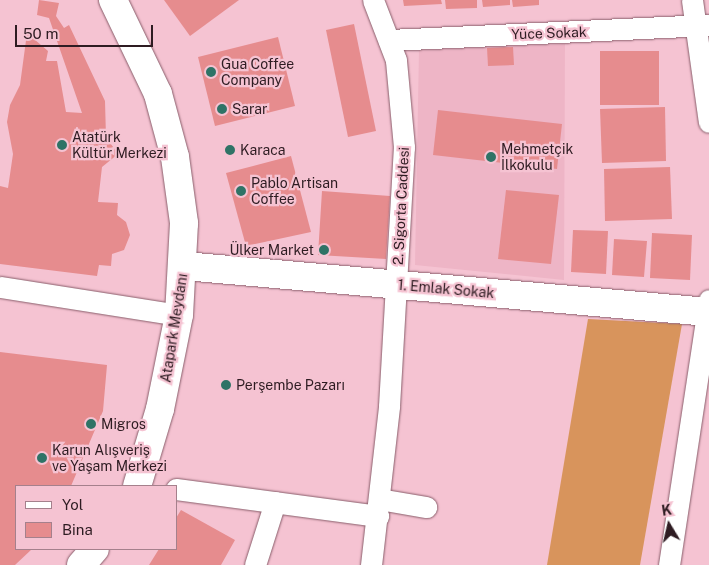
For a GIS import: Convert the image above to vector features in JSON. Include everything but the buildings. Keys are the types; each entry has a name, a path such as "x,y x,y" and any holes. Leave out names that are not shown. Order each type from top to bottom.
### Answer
{"main road":[{"name":"Atapark Meydanı","path":"113,0 146,64 167,125 180,190 184,266 179,315 143,485"},
{"name":"1. Emlak Sokak","path":"184,266 708,308"},
{"path":"82,565 94,550"}],"street":[{"name":"2. Sigorta Caddesi","path":"372,0 389,40 401,88 404,147 396,284 372,565"},
{"path":"692,0 704,26 709,122"},
{"name":"Yüce Sokak","path":"389,40 704,26"},
{"path":"0,287 179,315"},
{"path":"669,565 708,308"},
{"path":"178,489 275,502 378,507 426,507"},
{"path":"255,565 275,502"}],"shaded area":[{"name":"Mehmetçik İlkokulu","path":"565,44 564,280 415,265 419,50"},
{"path":"588,319 682,324 640,565 547,565"}],"place":[{"name":"Gua Coffee Company","path":"211,72"},
{"name":"Sarar","path":"222,109"},
{"name":"Atatürk Kültür Merkezi","path":"62,145"},
{"name":"Karaca","path":"230,150"},
{"name":"Mehmetçik İlkokulu","path":"491,157"},
{"name":"Pablo Artisan Coffee","path":"241,191"},
{"name":"Ülker Market","path":"324,250"},
{"name":"Perşembe Pazarı","path":"226,385"},
{"name":"Migros","path":"91,424"},
{"name":"Karun Alışveriş ve Yaşam Merkezi","path":"42,458"}]}
